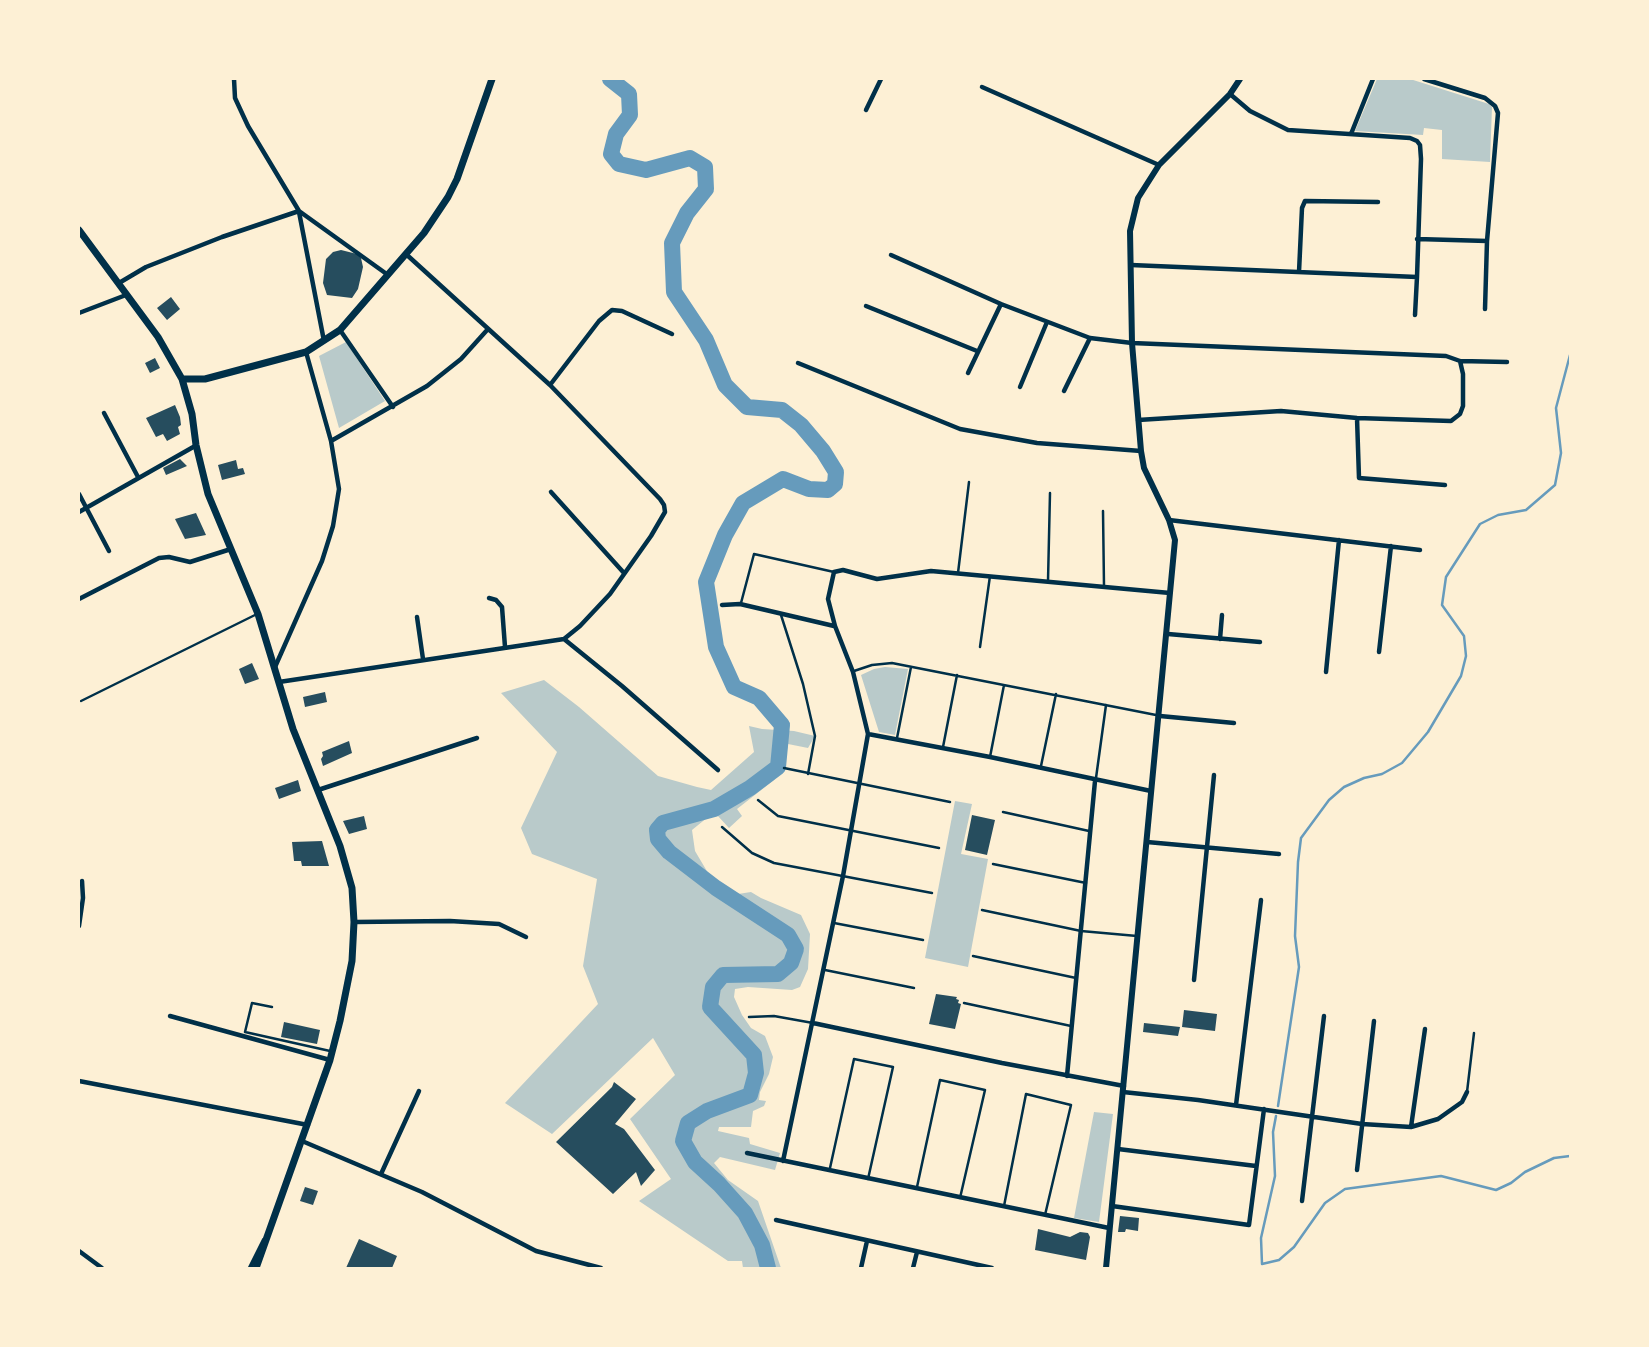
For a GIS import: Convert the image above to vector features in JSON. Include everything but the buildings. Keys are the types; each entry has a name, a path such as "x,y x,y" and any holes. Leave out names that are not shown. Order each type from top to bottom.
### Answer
{"main road":[{"path":"182,379 205,379 306,352 340,330 407,254 448,197 457,179 492,79"},
{"path":"79,230 158,337 182,379 208,494 258,614 301,751 347,868 352,888 352,961 346,997 331,1055 308,1125 256,1268"}],"street":[{"path":"234,79 235,98 248,126 299,211 324,342"},
{"path":"866,110 881,79"},
{"path":"1106,1268 1175,540 1169,520 1150,482 1141,451 1132,342 1130,230 1138,198 1159,165 1230,94 1240,79"},
{"path":"1351,134 1373,79"},
{"path":"1424,79 1485,98 1495,106 1498,121 1487,241 1485,309"},
{"path":"982,88 1159,165"},
{"path":"1230,94 1263,119 1288,130 1410,138 1420,145 1415,315"},
{"path":"1299,272 1302,208 1305,201 1378,202"},
{"path":"299,211 388,276"},
{"path":"119,283 146,267 299,211"},
{"path":"1417,239 1487,241"},
{"path":"279,682 564,639 610,594 651,536 664,512 664,505 550,385 407,254"},
{"path":"891,255 1001,304 1090,338 1446,356 1461,360 1507,362"},
{"path":"1131,265 1417,277"},
{"path":"79,313 126,294"},
{"path":"968,373 1001,304"},
{"path":"866,306 977,351"},
{"path":"550,385 599,321 612,310 622,311 672,334"},
{"path":"1020,387 1047,322"},
{"path":"331,441 427,386 461,359 488,329"},
{"path":"340,330 393,407"},
{"path":"1064,391 1090,338"},
{"path":"275,668 322,561 333,526 339,489 331,441 306,352"},
{"path":"1137,420 1281,411 1446,422 1457,419 1463,407 1464,374 1461,360"},
{"path":"798,363 960,429 1037,443 1141,451"},
{"path":"104,413 138,477"},
{"path":"1357,418 1359,478 1445,485"},
{"path":"79,512 196,445"},
{"path":"551,492 624,573"},
{"path":"79,494 109,551"},
{"path":"1169,520 1420,550"},
{"path":"1326,672 1339,540"},
{"path":"1379,652 1391,546"},
{"path":"79,599 159,558 169,557 190,562 231,549"},
{"path":"783,1161 843,876 868,734 853,672 835,626 828,599 834,572 843,570 877,579 931,571 1171,593"},
{"path":"489,598 496,600 502,607 505,647"},
{"path":"722,605 740,604 835,626"},
{"path":"1220,639 1222,615"},
{"path":"417,617 423,660"},
{"path":"1168,634 1260,642"},
{"path":"564,639 718,770"},
{"path":"1160,716 1234,723"},
{"path":"868,734 1152,791"},
{"path":"317,791 477,738"},
{"path":"1194,980 1214,775"},
{"path":"1067,1076 1095,781"},
{"path":"1147,842 1279,854"},
{"path":"79,926 83,898 82,881"},
{"path":"1236,1105 1261,900"},
{"path":"354,922 450,921 499,925 526,937"},
{"path":"170,1016 331,1055"},
{"path":"1302,1200 1324,1016"},
{"path":"1357,1170 1374,1021"},
{"path":"813,1023 1123,1089 1363,1124 1411,1127 1438,1119 1462,1102 1467,1092"},
{"path":"1411,1127 1425,1029"},
{"path":"79,1081 308,1125"},
{"path":"381,1174 419,1091"},
{"path":"1112,1206 1249,1225 1264,1109"},
{"path":"302,1142 381,1174 536,1251 601,1268"},
{"path":"1118,1149 1256,1166"},
{"path":"747,1153 1110,1228"},
{"path":"776,1220 967,1265 992,1268"},
{"path":"250,1268 268,1233"},
{"path":"861,1268 867,1241"},
{"path":"79,1251 102,1268"},
{"path":"913,1268 917,1252"}],"lane":[{"path":"958,573 969,482"},
{"path":"1048,581 1050,493"},
{"path":"1102,511 1104,586"},
{"path":"740,604 754,554 834,572"},
{"path":"980,647 989,576"},
{"path":"780,613 803,684 815,736 808,774"},
{"path":"81,701 258,614"},
{"path":"853,672 872,665 891,663 1160,716"},
{"path":"897,738 911,667"},
{"path":"943,747 957,676"},
{"path":"990,757 1004,685"},
{"path":"1041,768 1056,694"},
{"path":"1095,781 1106,705"},
{"path":"784,768 950,802"},
{"path":"758,800 778,816 939,848"},
{"path":"1003,812 1091,831"},
{"path":"722,827 752,853 774,863 932,893"},
{"path":"993,864 1086,883"},
{"path":"982,910 1081,931 1138,937"},
{"path":"833,923 923,940"},
{"path":"974,956 1077,978"},
{"path":"823,970 914,988"},
{"path":"272,1007 252,1003 245,1032 331,1055"},
{"path":"964,1003 1072,1026"},
{"path":"750,1017 774,1016 813,1023"},
{"path":"1467,1092 1474,1033"},
{"path":"829,1171 854,1059 893,1068 868,1180"},
{"path":"916,1190 940,1080 985,1090 960,1199"},
{"path":"1004,1207 1026,1094 1070,1105 1045,1215"}],"shaded area":[{"path":"1377,79 1410,79 1489,104 1492,107 1490,162 1442,159 1442,130 1424,128 1423,135 1355,131"},
{"path":"346,342 385,401 339,428 319,356"},
{"path":"885,667 908,669 895,735 879,732 861,675"},
{"path":"544,680 658,776 711,790 754,752 749,726 815,736 808,748 788,744 784,768 774,780 737,809 742,816 729,828 717,815 708,817 692,830 695,851 711,878 738,894 751,892 801,915 810,934 808,969 800,987 792,990 748,987 735,989 734,997 742,1015 751,1028 765,1036 773,1057 769,1074 760,1092 759,1100 766,1101 764,1106 753,1111 751,1127 719,1127 718,1131 749,1138 750,1144 780,1153 775,1170 720,1157 714,1163 728,1180 758,1201 781,1268 743,1268 742,1261 728,1261 639,1201 671,1179 630,1119 675,1075 653,1038 552,1134 505,1103 598,1004 583,966 597,879 532,854 521,828 557,752 501,693"},
{"path":"955,801 972,804 961,854 988,859 968,967 925,958"},
{"path":"1094,1112 1113,1114 1099,1222 1074,1218"}],"waterway":[{"path":"610,79 629,94 630,115 616,134 611,154 619,164 646,170 690,158 705,167 706,189 687,213 672,243 674,292 706,340 725,385 747,407 782,410 801,425 823,451 836,472 835,484 828,490 809,489 783,479 743,503 725,535 706,582 716,647 734,687 759,698 782,725 778,767 750,788 714,809 663,823 657,830 658,839 669,852 716,888 788,935 796,949 791,963 778,974 723,975 713,987 710,1007 754,1055 756,1073 750,1095 707,1111 688,1123 683,1141 695,1162 745,1213 762,1245 768,1268"},
{"path":"1278,1106 1299,967 1295,936 1301,838 1329,800 1344,787 1382,774 1402,763 1428,732 1461,676 1466,656 1464,636 1442,605 1446,577 1480,524 1498,515 1526,510 1555,485 1561,453 1556,408 1570,355"},
{"path":"1262,1264 1261,1238 1275,1176 1273,1132 1276,1116"},
{"path":"1262,1264 1279,1260 1294,1247 1325,1203 1345,1189 1441,1176 1496,1190 1554,1158 1570,1156"}]}
